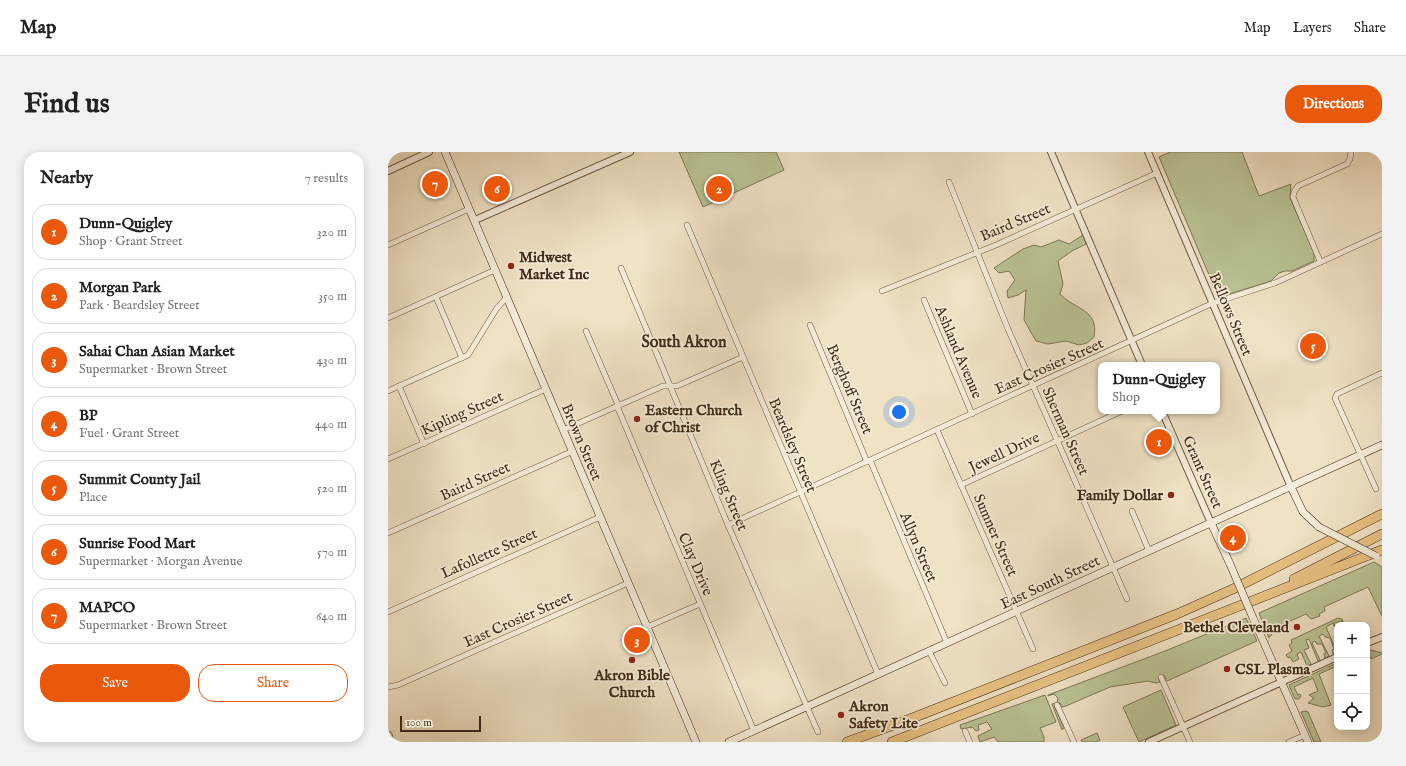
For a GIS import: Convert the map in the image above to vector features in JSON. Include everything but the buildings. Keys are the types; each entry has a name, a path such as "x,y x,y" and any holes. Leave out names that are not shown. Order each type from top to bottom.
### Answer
{"highway":[{"path":"1305,554 1382,509"},
{"path":"847,742 1137,630 1233,589 1382,514"},
{"path":"1254,600 1382,534"},
{"path":"892,742 1382,550"},
{"path":"388,736 389,742"}],"main road":[{"name":"Brown Street","path":"445,152 696,742"},
{"name":"East South Street","path":"729,742 1382,445"},
{"path":"1291,487 1303,512 1319,527 1382,559"},
{"name":"Grant Street","path":"1211,523 1306,738"}],"street":[{"path":"388,171 428,152"},
{"path":"475,220 630,152"},
{"path":"1051,152 1141,362"},
{"name":"Bellows Street","path":"1148,152 1291,487"},
{"path":"1320,261 1294,197 1295,190 1298,186 1347,164 1350,159 1351,152"},
{"name":"Baird Street","path":"882,291 1075,210 1157,173"},
{"name":"Sherman Street","path":"949,182 1033,386 1127,599"},
{"path":"388,245 469,209"},
{"name":"Beardsley Street","path":"687,225 878,674"},
{"name":"East Crosier Street","path":"728,525 1213,304 1275,283 1320,261 1382,234"},
{"name":"Kling Street","path":"621,268 728,525 818,732"},
{"path":"388,318 495,270"},
{"path":"436,297 462,358"},
{"path":"388,391 462,358 472,351 497,308 507,297"},
{"name":"Ashland Avenue","path":"924,300 972,414"},
{"name":"Berghoff Street","path":"810,325 869,461"},
{"name":"Clay Drive","path":"586,331 754,731"},
{"path":"564,430 663,386 685,383 743,357"},
{"path":"1376,489 1359,456 1335,398 1337,394 1382,373"},
{"path":"399,386 424,444"},
{"name":"Kipling Street","path":"388,459 546,389"},
{"name":"Jewell Drive","path":"961,485 1115,414"},
{"name":"Grant Street","path":"1163,414 1211,523"},
{"name":"Sumner Street","path":"937,430 1033,650"},
{"name":"Baird Street","path":"388,533 573,451"},
{"name":"Allyn Street","path":"869,461 947,643"},
{"path":"1132,511 1149,551"},
{"name":"Lafollette Street","path":"388,612 600,517"},
{"name":"East Crosier Street","path":"388,687 398,685 628,583"},
{"path":"647,627 700,604"},
{"path":"1370,642 1382,637"},
{"path":"929,651 945,683"},
{"path":"1149,742 1335,658"},
{"path":"1161,677 1190,742"},
{"path":"1057,705 1074,742"},
{"path":"965,731 970,742"},
{"path":"1289,742 1306,738"}],"green space":[{"path":"679,152 776,152 784,170 703,207"},
{"path":"1170,152 1242,152 1259,196 1291,184 1290,198 1314,253 1314,261 1292,271 1279,273 1271,281 1220,297 1218,296 1159,157"},
{"path":"1083,235 1086,244 1072,251 1058,261 1063,284 1060,294 1089,315 1095,328 1094,337 1087,343 1079,345 1066,341 1048,344 1036,341 1024,320 1026,290 1018,295 1008,298 1007,291 1015,280 1009,271 999,273 994,268 1023,249 1034,245 1041,247 1059,240 1069,244"},
{"path":"1374,562 1382,567 1382,616 1368,587 1324,607 1325,611 1319,614 1320,616 1311,619 1306,614 1277,627 1269,638 1259,613"},
{"path":"1246,618 1257,641 1167,681 1164,675 1158,677 1160,682 1156,683 1148,681 1110,687 1066,706 1062,707 1060,703 1054,705 1064,728 1062,730 1052,704 1057,703 1058,698 1054,694 1048,695 1165,651"},
{"path":"1338,618 1342,619 1343,622 1334,622 1334,626 1333,623 1326,627 1334,645 1334,649 1330,638 1325,637 1323,634 1319,636 1329,656 1325,658 1324,654 1326,653 1322,644 1317,644 1315,641 1312,643 1320,660 1318,661 1309,639 1306,640 1309,648 1304,650 1311,664 1307,666 1301,652 1297,654 1299,659 1293,662 1290,657 1288,658 1286,655 1292,651 1289,645 1292,643 1291,640"},
{"path":"1370,650 1382,653 1382,654 1371,659"},
{"path":"1334,664 1334,667 1319,674 1331,705 1323,707 1308,703 1314,698 1309,695 1318,691 1313,678 1294,687 1298,695 1300,694 1301,696 1299,699 1295,699 1289,685"},
{"path":"1161,690 1176,725 1139,742 1123,707"},
{"path":"1045,695 1056,722 1040,728 1044,737 1044,742 998,742 994,737 980,742 978,736 992,729 987,722 978,725 979,730 976,731 972,727 961,729 960,725"},
{"path":"1301,712 1308,712 1321,742 1314,742"},
{"path":"1097,733 1100,740 1096,742 1082,742 1081,740"}],"place":[{"name":"MAPCO","path":"435,184"},
{"name":"Sunrise Food Mart","path":"497,189"},
{"name":"Morgan Park","path":"719,189"},
{"name":"Midwest Market Inc","path":"511,266"},
{"name":"Summit County Jail","path":"1313,346"},
{"name":"Eastern Church of Christ","path":"637,419"},
{"name":"Dunn-Quigley","path":"1159,442"},
{"name":"Family Dollar","path":"1171,495"},
{"name":"BP","path":"1233,538"},
{"name":"Bethel Cleveland","path":"1297,627"},
{"name":"Sahai Chan Asian Market","path":"637,640"},
{"name":"Akron Bible Church","path":"632,660"},
{"name":"CSL Plasma","path":"1227,669"},
{"name":"Akron Safety Lite","path":"841,715"}],"district":[{"name":"South Akron","path":"684,341"}]}
